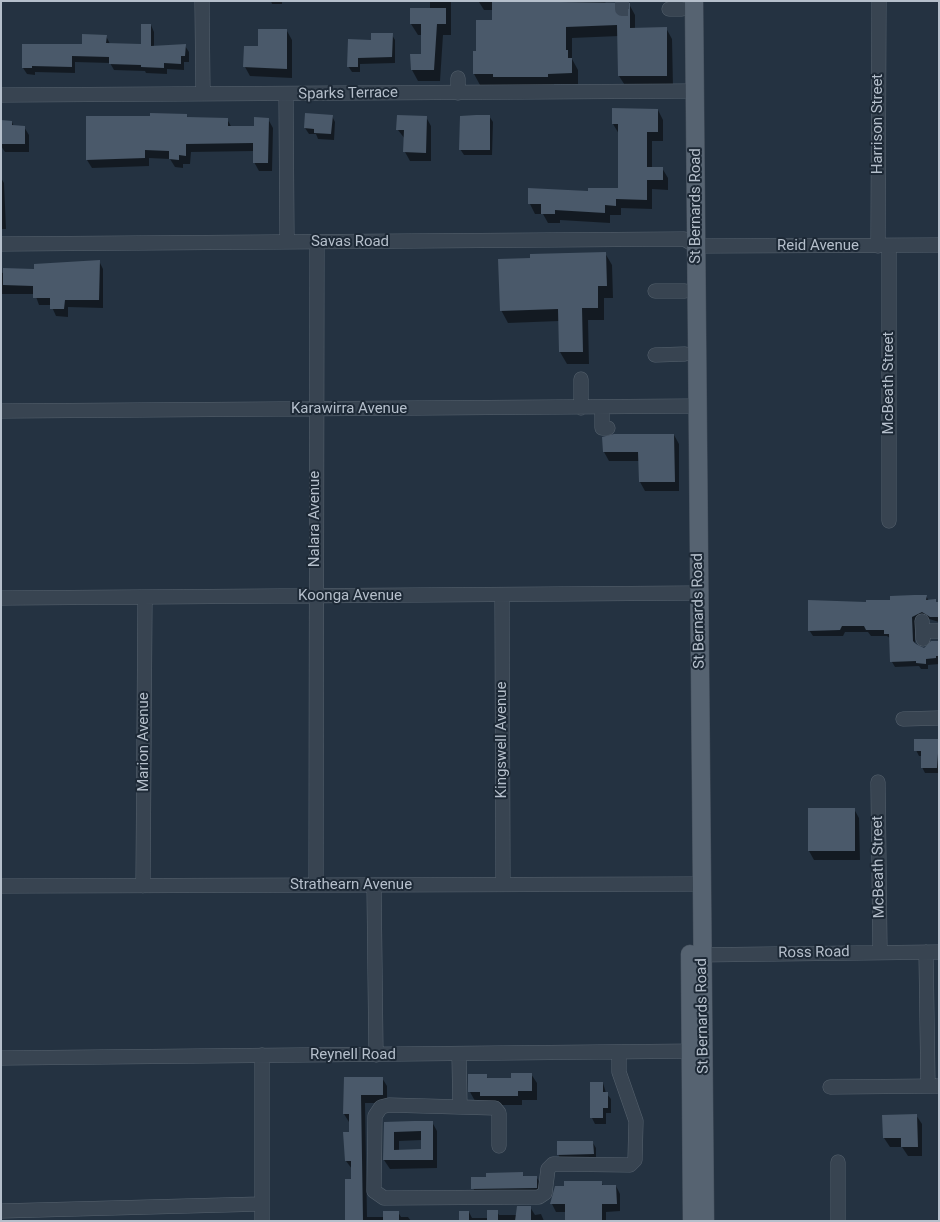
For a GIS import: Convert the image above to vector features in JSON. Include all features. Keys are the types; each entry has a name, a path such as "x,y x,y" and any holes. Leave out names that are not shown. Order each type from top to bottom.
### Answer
{"main road":[{"name":"St Bernards Road","path":"682,5 689,91 697,1051 705,1221"},
{"name":"St Bernards Road","path":"690,242 685,291 685,354 691,406"},
{"name":"St Bernards Road","path":"692,1221 697,1051"}],"street":[{"path":"202,1 204,94"},
{"name":"Harrison Street","path":"879,1 883,246"},
{"path":"458,78 458,93"},
{"name":"Sparks Terrace","path":"1,95 458,93 647,85 689,91"},
{"path":"286,95 287,241"},
{"name":"Savas Road","path":"1,244 287,241 690,242"},
{"name":"Nalara Avenue","path":"316,885 315,409 317,242"},
{"name":"Reid Avenue","path":"690,242 883,246 939,245"},
{"name":"McBeath Street","path":"883,246 889,521"},
{"path":"655,291 685,291"},
{"path":"655,355 685,354"},
{"path":"581,379 582,408"},
{"name":"Karawirra Avenue","path":"1,411 691,406"},
{"path":"602,408 602,428 608,428"},
{"name":"Koonga Avenue","path":"1,598 693,593"},
{"name":"Kingswell Avenue","path":"502,595 503,884"},
{"name":"Marion Avenue","path":"143,886 145,598"},
{"path":"923,630 939,631"},
{"path":"902,719 939,718"},
{"name":"McBeath Street","path":"878,782 880,952"},
{"name":"Strathearn Avenue","path":"1,886 696,884"},
{"path":"374,885 376,1055"},
{"path":"830,1087 933,1086 932,952"},
{"name":"Ross Road","path":"696,955 932,952"},
{"name":"Reynell Road","path":"1,1058 697,1051"},
{"path":"499,1146 497,1109 389,1105 378,1110 375,1116 375,1194 384,1198 539,1197 545,1193 548,1169 553,1164 625,1166 633,1163 636,1121 619,1072 619,1052"},
{"path":"459,1054 460,1107"},
{"path":"262,1055 262,1221"},
{"path":"838,1162 838,1221"},
{"path":"1,1211 261,1204"}],"building":[{"path":"492,1 630,3 630,28 667,27 667,76 618,76 617,25 566,27 566,50 568,50 568,58 572,58 572,73 548,74 548,77 493,77 493,74 473,74 473,51 476,51 476,20 492,20"},
{"path":"410,8 446,8 446,24 437,24 434,70 411,70 410,54 421,54 421,24 410,24"},
{"path":"141,24 151,24 151,46 186,44 185,56 181,56 181,64 164,63 164,68 141,67 141,65 109,64 109,57 72,56 72,67 32,66 32,68 22,68 22,44 82,44 82,34 107,35 106,43 141,44"},
{"path":"258,29 287,29 287,69 243,67 244,46 258,46"},
{"path":"371,33 393,33 392,57 358,58 358,67 347,67 348,39 371,40"},
{"path":"612,108 658,109 658,132 647,132 647,167 663,167 663,180 647,180 647,200 616,199 616,206 605,205 605,213 555,210 555,214 541,214 541,204 528,204 528,188 588,191 588,188 618,188 618,124 612,124"},
{"path":"150,113 187,114 187,117 228,118 228,126 254,126 254,117 269,118 268,163 253,163 253,143 186,144 186,156 179,155 179,160 169,159 169,151 145,150 145,158 86,160 86,116 150,116"},
{"path":"305,113 333,115 331,134 314,133 314,129 304,128"},
{"path":"397,115 427,116 426,153 403,152 404,130 396,130"},
{"path":"490,115 490,150 459,150 460,116"},
{"path":"1,120 12,121 12,125 25,126 25,144 1,144"},
{"path":"606,252 607,286 598,286 598,308 582,308 583,352 559,352 558,309 500,311 498,259 530,258 530,254"},
{"path":"100,260 99,300 65,300 64,309 50,309 50,298 33,298 33,286 3,285 3,268 34,269 34,264"},
{"path":"614,434 674,434 675,482 639,482 638,452 603,452 602,437"},
{"path":"927,595 926,600 936,599 936,602 939,602 939,617 930,617 922,612 912,617 913,641 916,644 924,648 931,641 939,641 939,656 926,659 926,664 916,663 916,661 890,662 889,634 884,634 884,630 866,630 864,626 842,626 840,630 808,631 808,600 866,602 866,600 890,600 890,596"},
{"path":"914,739 939,739 937,768 921,768 921,751 914,751"},
{"path":"808,808 855,808 855,851 808,851"},
{"path":"511,1073 532,1073 532,1091 518,1091 518,1096 480,1096 480,1092 468,1092 468,1074 487,1074 487,1078 511,1078"},
{"path":"344,1077 383,1077 383,1095 361,1095 363,1221 345,1221 345,1179 351,1179 351,1161 345,1161 343,1132 349,1132 349,1114 343,1114"},
{"path":"590,1082 603,1082 603,1092 608,1092 608,1108 603,1108 603,1118 590,1118"},
{"path":"917,1114 918,1147 901,1147 901,1138 883,1138 882,1115"},
{"path":"433,1121 433,1160 383,1160 384,1122","holes":["421,1131 421,1149 394,1150 394,1132"]},
{"path":"557,1141 593,1141 594,1154 557,1155"},
{"path":"523,1172 523,1176 537,1176 537,1188 471,1189 471,1177 486,1177 486,1173"},
{"path":"564,1181 602,1181 602,1185 616,1185 617,1204 602,1204 602,1221 565,1221 565,1204 550,1204 555,1186 564,1186"},
{"path":"517,1206 531,1206 531,1221 515,1221"},
{"path":"487,1210 498,1210 498,1221 487,1221"},
{"path":"383,1211 399,1211 399,1221 383,1221"},
{"path":"459,1211 469,1211 469,1221 459,1221"}],"tunnel":[{"path":"622,1 622,9 631,9"}]}
